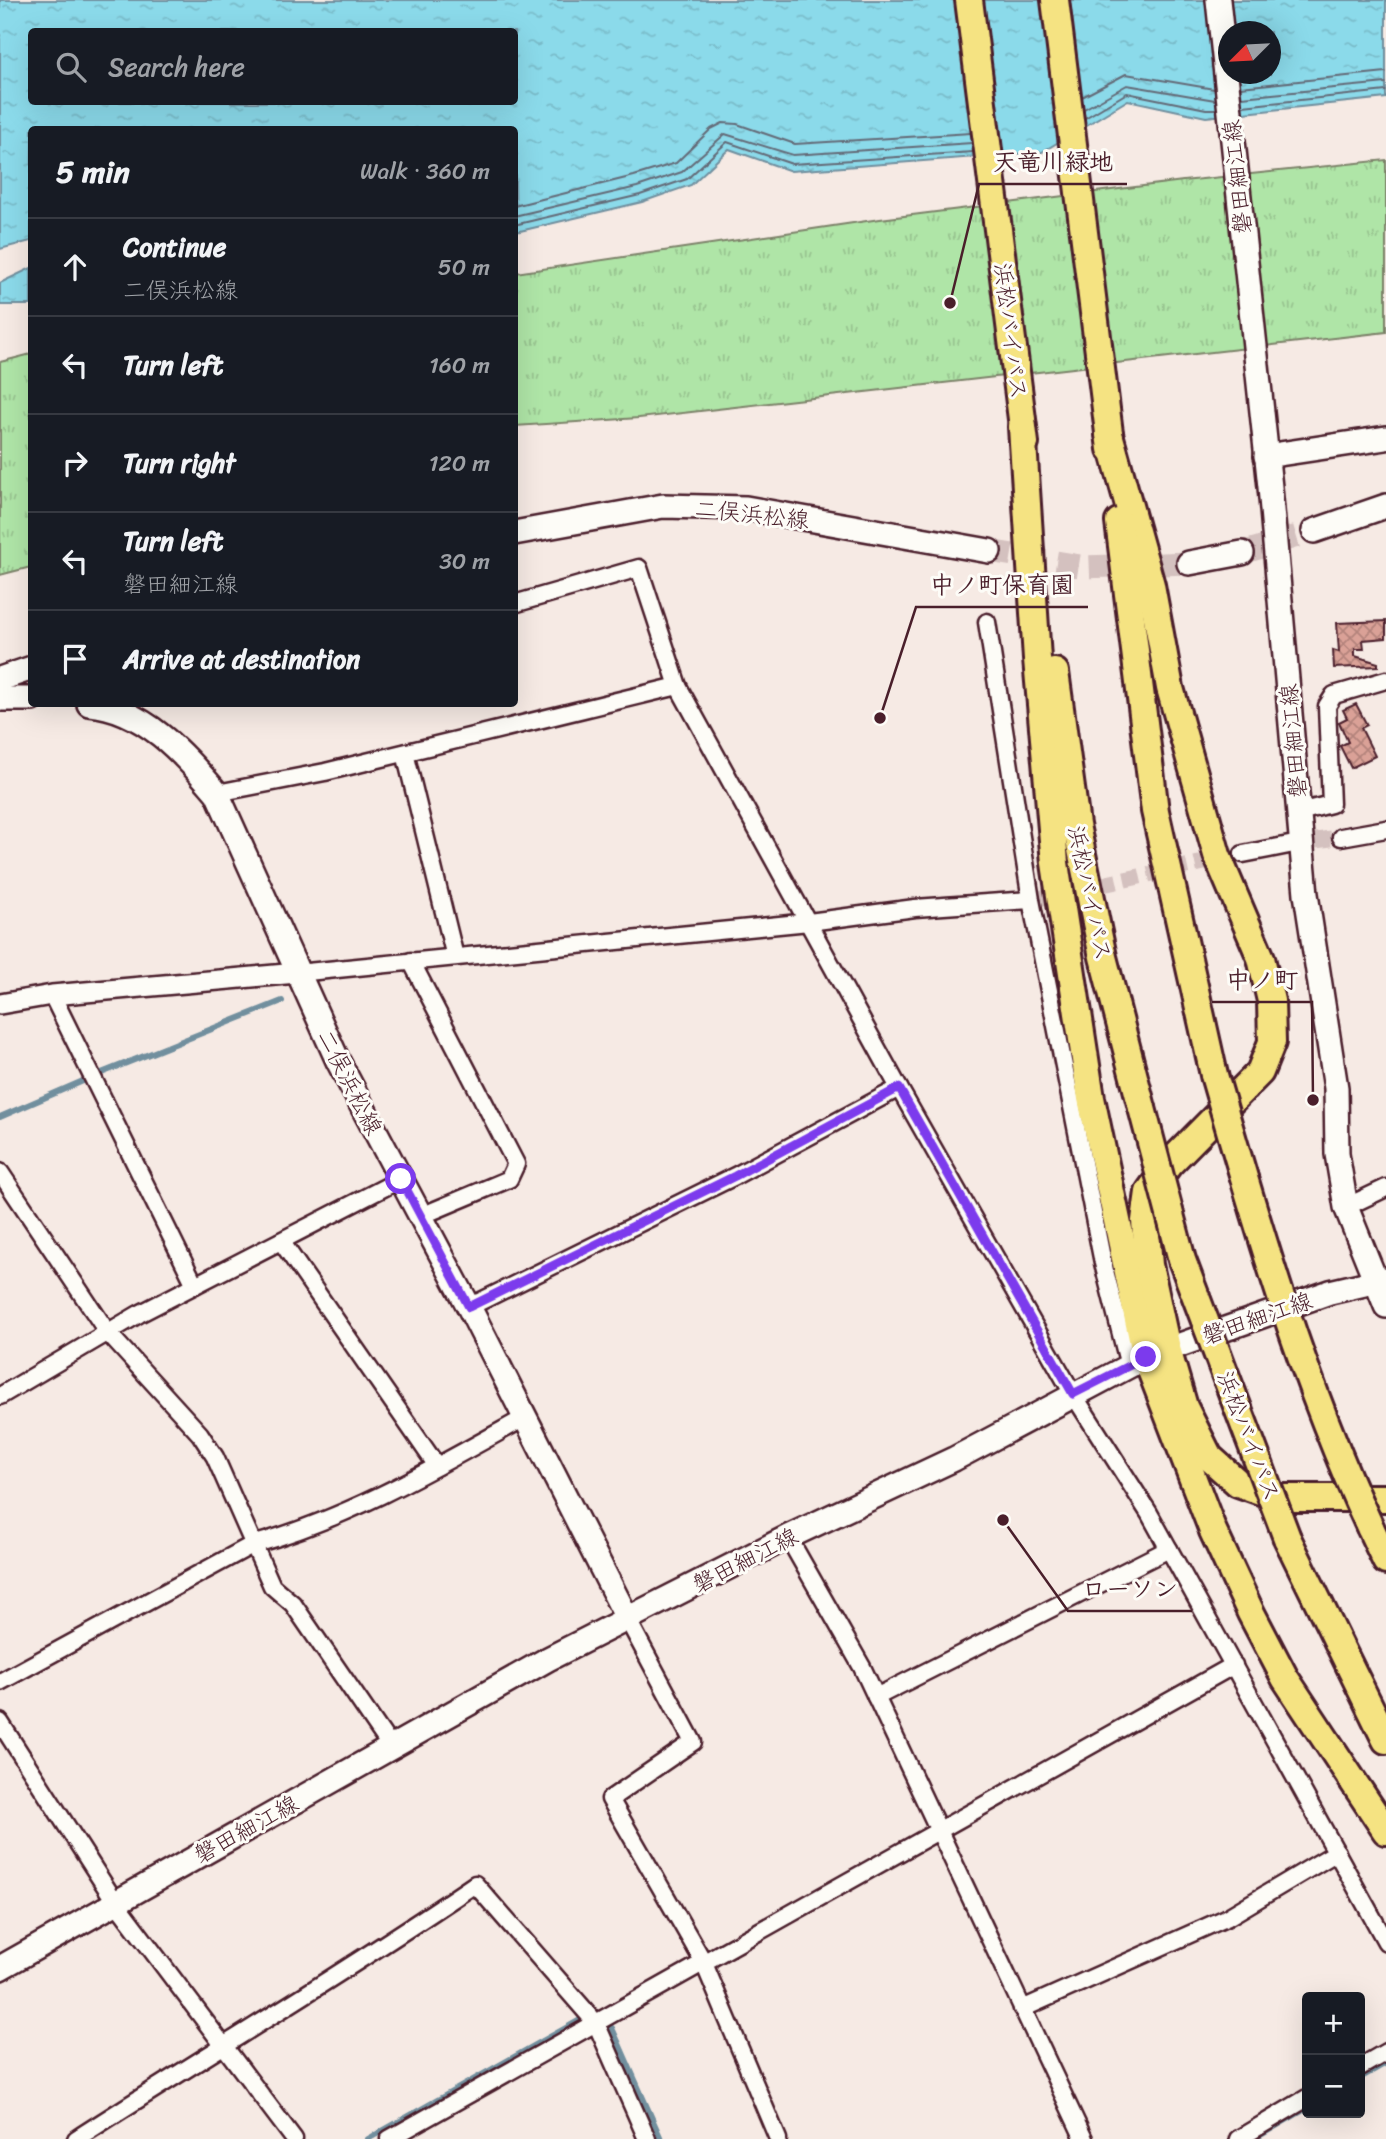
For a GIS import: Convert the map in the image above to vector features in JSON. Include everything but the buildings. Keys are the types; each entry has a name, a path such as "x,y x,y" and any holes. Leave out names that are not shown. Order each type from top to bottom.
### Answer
{"highway":[{"name":"浜松バイパス","path":"969,0 1076,825 1103,957 1182,1260 1287,1538 1386,1740"},
{"path":"1055,0 1155,811 1214,1075 1264,1244 1344,1473 1386,1561"},
{"path":"1023,427 1037,659 1058,887 1102,1158 1147,1357 1213,1531 1251,1613 1285,1678 1386,1831"},
{"path":"1109,434 1151,585 1170,688 1217,855 1261,958 1271,1002 1272,1042 1260,1072 1169,1164 1149,1192 1145,1221 1149,1265 1147,1357 1184,1407 1209,1457 1238,1483 1280,1498 1386,1498"}],"main road":[{"name":"磐田細江線","path":"0,1968 548,1659 788,1537 954,1459 1147,1357 1330,1292 1380,1280 1346,1207 1337,1154 1336,1088 1306,894 1262,412 1218,0"},
{"path":"1266,456 1386,438"},
{"name":"二俣浜松線","path":"518,532 663,506 732,508 989,551"},
{"path":"1314,530 1386,506"},
{"path":"1189,563 1242,553"},
{"path":"0,679 28,669"},
{"path":"0,699 28,699"},
{"name":"二俣浜松線","path":"109,707 152,727 189,760 217,793 338,1062 469,1307 628,1620"},
{"path":"1380,1280 1386,1306"}],"street":[{"path":"518,603 639,568 678,686 899,1088 1073,1394 1170,1549 1386,1942"},
{"path":"987,622 1031,900 1103,1263 1147,1357"},
{"path":"1299,811 1331,804 1328,706 1334,695 1386,680"},
{"path":"217,793 405,753 678,686"},
{"path":"405,753 454,957"},
{"path":"1341,837 1386,829"},
{"path":"1243,854 1289,845"},
{"path":"0,1003 52,995 809,922 915,908 1031,900"},
{"path":"411,961 516,1164 509,1179 421,1216"},
{"path":"52,995 195,1285"},
{"path":"469,1307 723,1182 899,1088"},
{"path":"0,1172 108,1334 201,1434 215,1457 272,1586 293,1604 391,1747"},
{"path":"0,1396 195,1285 401,1179"},
{"path":"1346,1207 1386,1188"},
{"path":"281,1241 437,1466"},
{"path":"0,1682 253,1545 297,1533 437,1466 526,1417"},
{"path":"788,1537 876,1697 1084,2139"},
{"path":"876,1697 1170,1549"},
{"path":"628,1620 693,1742 610,1799 703,1961 778,2139"},
{"path":"389,2139 1234,1665"},
{"path":"0,1722 116,1903 294,2139"},
{"path":"1023,2010 1226,1917 1337,1852"},
{"path":"76,2139 224,2043 377,1950 475,1884 596,2023 647,2139"},
{"path":"1365,2064 1386,2053"},
{"path":"1238,2139 1302,2101"}],"green space":[{"path":"1386,160 1386,332 639,418 518,426 518,273 880,219 1183,181"},
{"path":"28,355 28,568 0,575 0,362"}],"water":[{"path":"0,0 1386,0 1386,98 1206,117 1128,100 1042,152 791,171 729,149 691,185 642,202 518,232 518,126 28,126 28,242 0,249"},
{"path":"28,269 28,305 0,305 0,283"}],"waterway":[{"path":"99,1074 282,1001"},
{"path":"0,1117 83,1081"},
{"path":"368,2139 580,2020"},
{"path":"612,2028 661,2139"},
{"path":"1365,2075 1386,2063"},
{"path":"1254,2139 1302,2111"}],"tunnel":[{"path":"1242,553 1314,531"},
{"path":"989,551 1085,567 1189,563"},
{"path":"1291,844 1341,837"},
{"path":"1031,900 1243,854"}],"place":[{"name":"天竜川緑地","path":"950,303"},
{"name":"中ノ町保育園","path":"880,718"},
{"name":"中ノ町","path":"1313,1100"},
{"name":"ローソン","path":"1003,1520"}],"route":[{"path":"401,1179 469,1307 565,1263 899,1088 1073,1394 1146,1357"}]}
